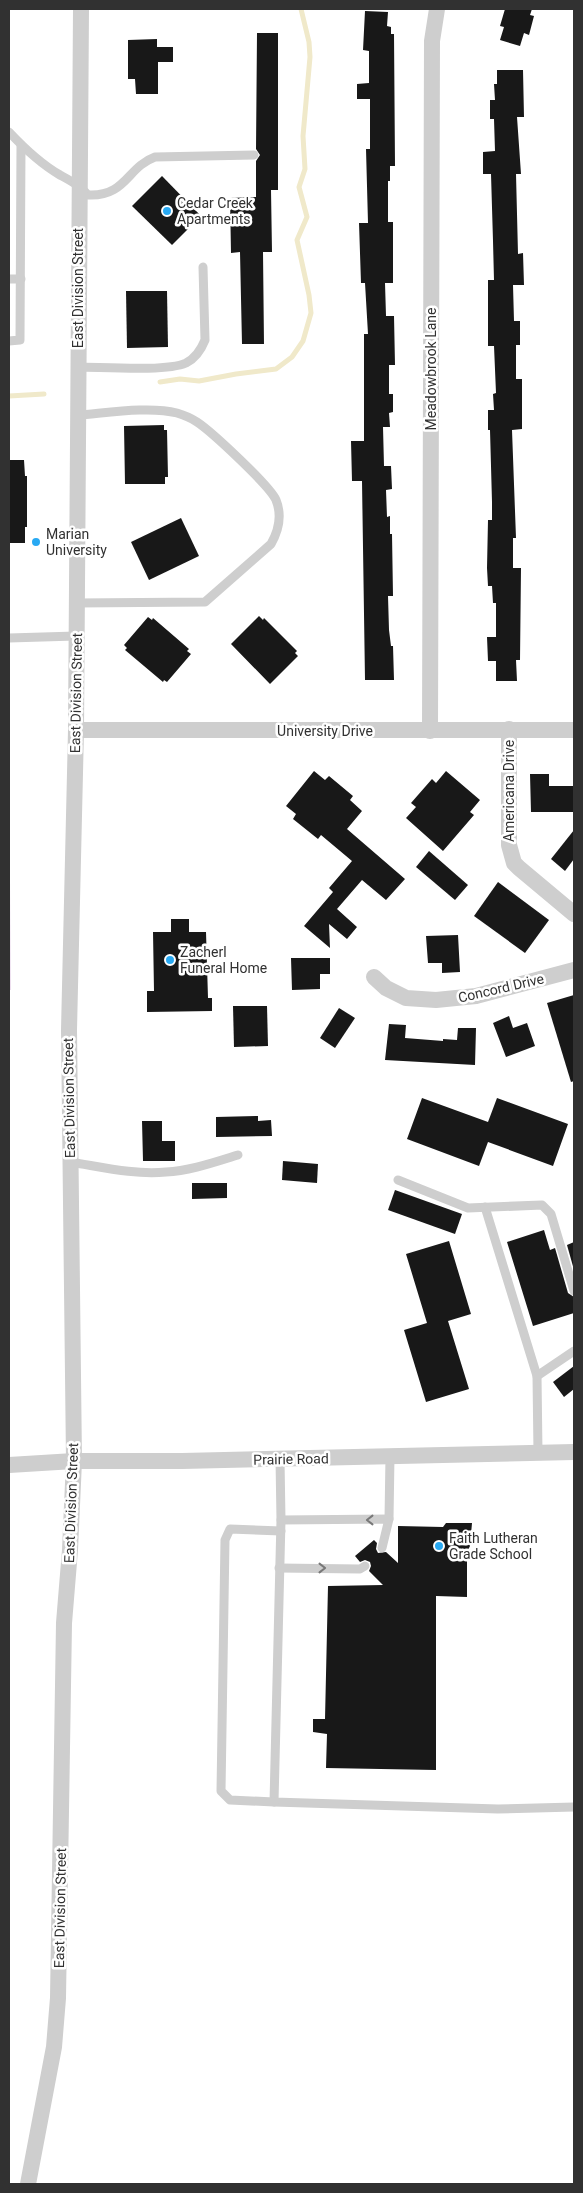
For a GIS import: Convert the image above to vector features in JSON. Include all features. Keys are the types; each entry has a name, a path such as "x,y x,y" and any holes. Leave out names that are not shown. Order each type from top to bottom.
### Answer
{"street":[{"name":"East Division Street","path":"28,2184 54,2047 58,1998 64,1622 70,1550 74,1461 69,1030 76,730 78,184 81,9"},
{"name":"Meadowbrook Lane","path":"430,731 432,41 437,9"},
{"name":"Americana Drive","path":"509,729 509,846 512,857 518,868 574,914"},
{"name":"University Drive","path":"76,730 574,730"},
{"name":"Concord Drive","path":"374,977 386,988 406,998 436,1000 476,996 574,970"},
{"name":"Prairie Road","path":"9,1465 74,1461 280,1459 574,1452"}],"lane":[{"path":"9,132 21,145 60,175 78,184 88,195 107,193 121,185 140,165 154,156 254,155"},
{"path":"9,340 20,340 21,145"},
{"path":"77,367 161,368 183,364 193,358 205,340 203,267"},
{"path":"9,279 21,279"},
{"path":"76,603 205,602 271,544 276,534 279,518 276,501 267,487 207,430 188,417 172,412 155,410 78,415"},
{"path":"9,638 76,636"},
{"path":"70,1162 118,1170 168,1172 238,1155"},
{"path":"398,1180 468,1208 542,1205 550,1214 574,1291"},
{"path":"485,1207 537,1376 538,1453"},
{"path":"537,1376 574,1351"},
{"path":"382,1548 389,1520 390,1456"},
{"path":"274,1802 281,1531 280,1459"},
{"path":"281,1520 389,1520"},
{"path":"281,1531 230,1529 225,1540 221,1792 230,1800 274,1802 498,1808 574,1807"},
{"path":"279,1568 360,1569 365,1566"}],"shaded area":[{"path":"9,770 11,990 9,990"}],"building":[{"path":"505,9 532,9 530,15 534,16 529,35 524,33 520,46 500,40 504,27 500,26"},
{"path":"365,11 388,12 387,26 391,27 391,34 394,34 395,166 390,166 390,181 388,181 388,222 393,222 393,283 385,283 386,316 394,316 395,365 389,365 389,394 393,394 393,412 389,413 390,427 383,427 384,466 391,466 392,489 386,490 387,517 390,516 390,534 392,534 393,596 388,596 394,680 365,680 362,481 352,481 351,441 364,441 364,334 368,334 365,283 361,283 359,223 368,223 366,149 370,149 370,99 357,99 357,84 369,83 369,51 363,50"},
{"path":"257,33 278,33 278,190 271,190 272,252 263,252 264,344 242,344 240,252 231,253 230,198 256,197 256,161 260,155 256,149"},
{"path":"157,39 157,47 173,47 173,62 158,62 158,94 136,94 135,79 128,79 128,40"},
{"path":"497,70 523,70 524,117 517,117 521,174 516,174 518,254 523,253 524,285 513,285 514,321 520,321 520,345 516,345 516,379 522,379 522,429 512,430 516,538 513,538 513,568 521,568 520,660 516,660 517,681 496,681 496,661 488,661 487,637 496,637 496,603 493,603 492,586 488,586 487,568 488,520 492,520 488,410 494,410 493,394 496,393 494,346 488,346 488,280 494,280 491,174 483,174 483,152 495,151 494,119 490,119 490,100 495,100 494,84 497,84"},
{"name":"Cedar Creek Apartments","path":"162,176 201,216 172,245 132,206"},
{"path":"126,291 167,291 168,347 127,348"},
{"path":"164,425 164,430 167,430 168,477 165,477 165,484 125,484 124,426"},
{"path":"9,460 24,460 25,476 27,476 27,527 25,527 25,543 9,543"},
{"path":"181,518 199,556 149,580 131,542"},
{"path":"259,616 263,620 264,618 297,651 295,653 298,656 270,684 231,644"},
{"path":"148,617 152,620 153,618 189,649 187,651 191,654 167,682 164,680 163,682 125,650 127,648 124,645"},
{"path":"314,771 325,780 329,776 353,796 350,800 362,811 347,829 405,879 386,900 362,880 337,909 357,927 347,939 329,924 330,948 304,926 333,892 329,888 352,861 321,835 318,839 293,819 296,814 286,806"},
{"path":"446,771 480,800 470,812 474,815 443,851 406,818 416,807 411,803 432,779 436,783"},
{"path":"530,774 549,774 549,786 574,786 574,812 531,812"},
{"path":"574,830 574,859 565,871 551,859"},
{"path":"429,851 468,885 455,900 416,867"},
{"path":"498,882 549,920 525,953 474,916"},
{"path":"171,919 189,919 189,932 206,932 208,998 212,998 212,1011 147,1012 147,991 154,991 153,932 171,932"},
{"path":"458,935 460,972 442,973 442,963 428,963 426,936"},
{"path":"291,958 330,958 330,974 320,974 320,989 292,990"},
{"path":"574,995 574,1081 571,1082 547,1003"},
{"path":"233,1006 267,1006 268,1046 234,1047"},
{"path":"339,1008 355,1018 335,1048 320,1038"},
{"path":"509,1016 513,1028 527,1023 535,1046 506,1057 493,1023"},
{"path":"389,1024 406,1025 405,1038 443,1041 443,1039 457,1040 458,1028 476,1028 475,1065 385,1060"},
{"path":"422,1098 488,1122 497,1098 568,1124 553,1166 488,1142 479,1166 407,1139"},
{"path":"258,1116 258,1121 271,1120 272,1136 216,1137 216,1117"},
{"path":"142,1121 162,1121 162,1141 175,1141 175,1161 143,1161"},
{"path":"283,1161 318,1164 317,1183 282,1180"},
{"path":"192,1183 227,1183 227,1198 192,1199"},
{"path":"395,1190 462,1214 455,1234 388,1210"},
{"path":"544,1230 550,1250 555,1248 568,1293 574,1297 574,1313 533,1326 507,1242"},
{"path":"449,1241 471,1314 448,1321 469,1389 426,1402 404,1330 427,1323 406,1254"},
{"path":"574,1242 574,1270 567,1245"},
{"path":"574,1366 574,1389 564,1397 553,1382"},
{"name":"Faith Lutheran Grade School","path":"446,1523 472,1523 470,1546 467,1552 467,1597 436,1596 436,1770 326,1768 327,1734 313,1732 313,1719 325,1719 328,1586 383,1585 369,1571 370,1562 365,1560 360,1562 355,1556 374,1540 377,1543 376,1549 378,1553 386,1552 398,1563 398,1526 443,1527"}],"waterway":[{"path":"160,382 180,379 199,381 276,369 292,357 303,341 311,313 297,240 307,217 299,187 305,169 303,136 310,57 309,42 301,9"},
{"path":"9,396 44,394"}],"place":[{"name":"Cedar Creek Apartments","path":"167,211"},
{"name":"Marian University","path":"36,542"},
{"name":"Zacherl Funeral Home","path":"170,960"},
{"name":"Faith Lutheran Grade School","path":"439,1546"}]}
